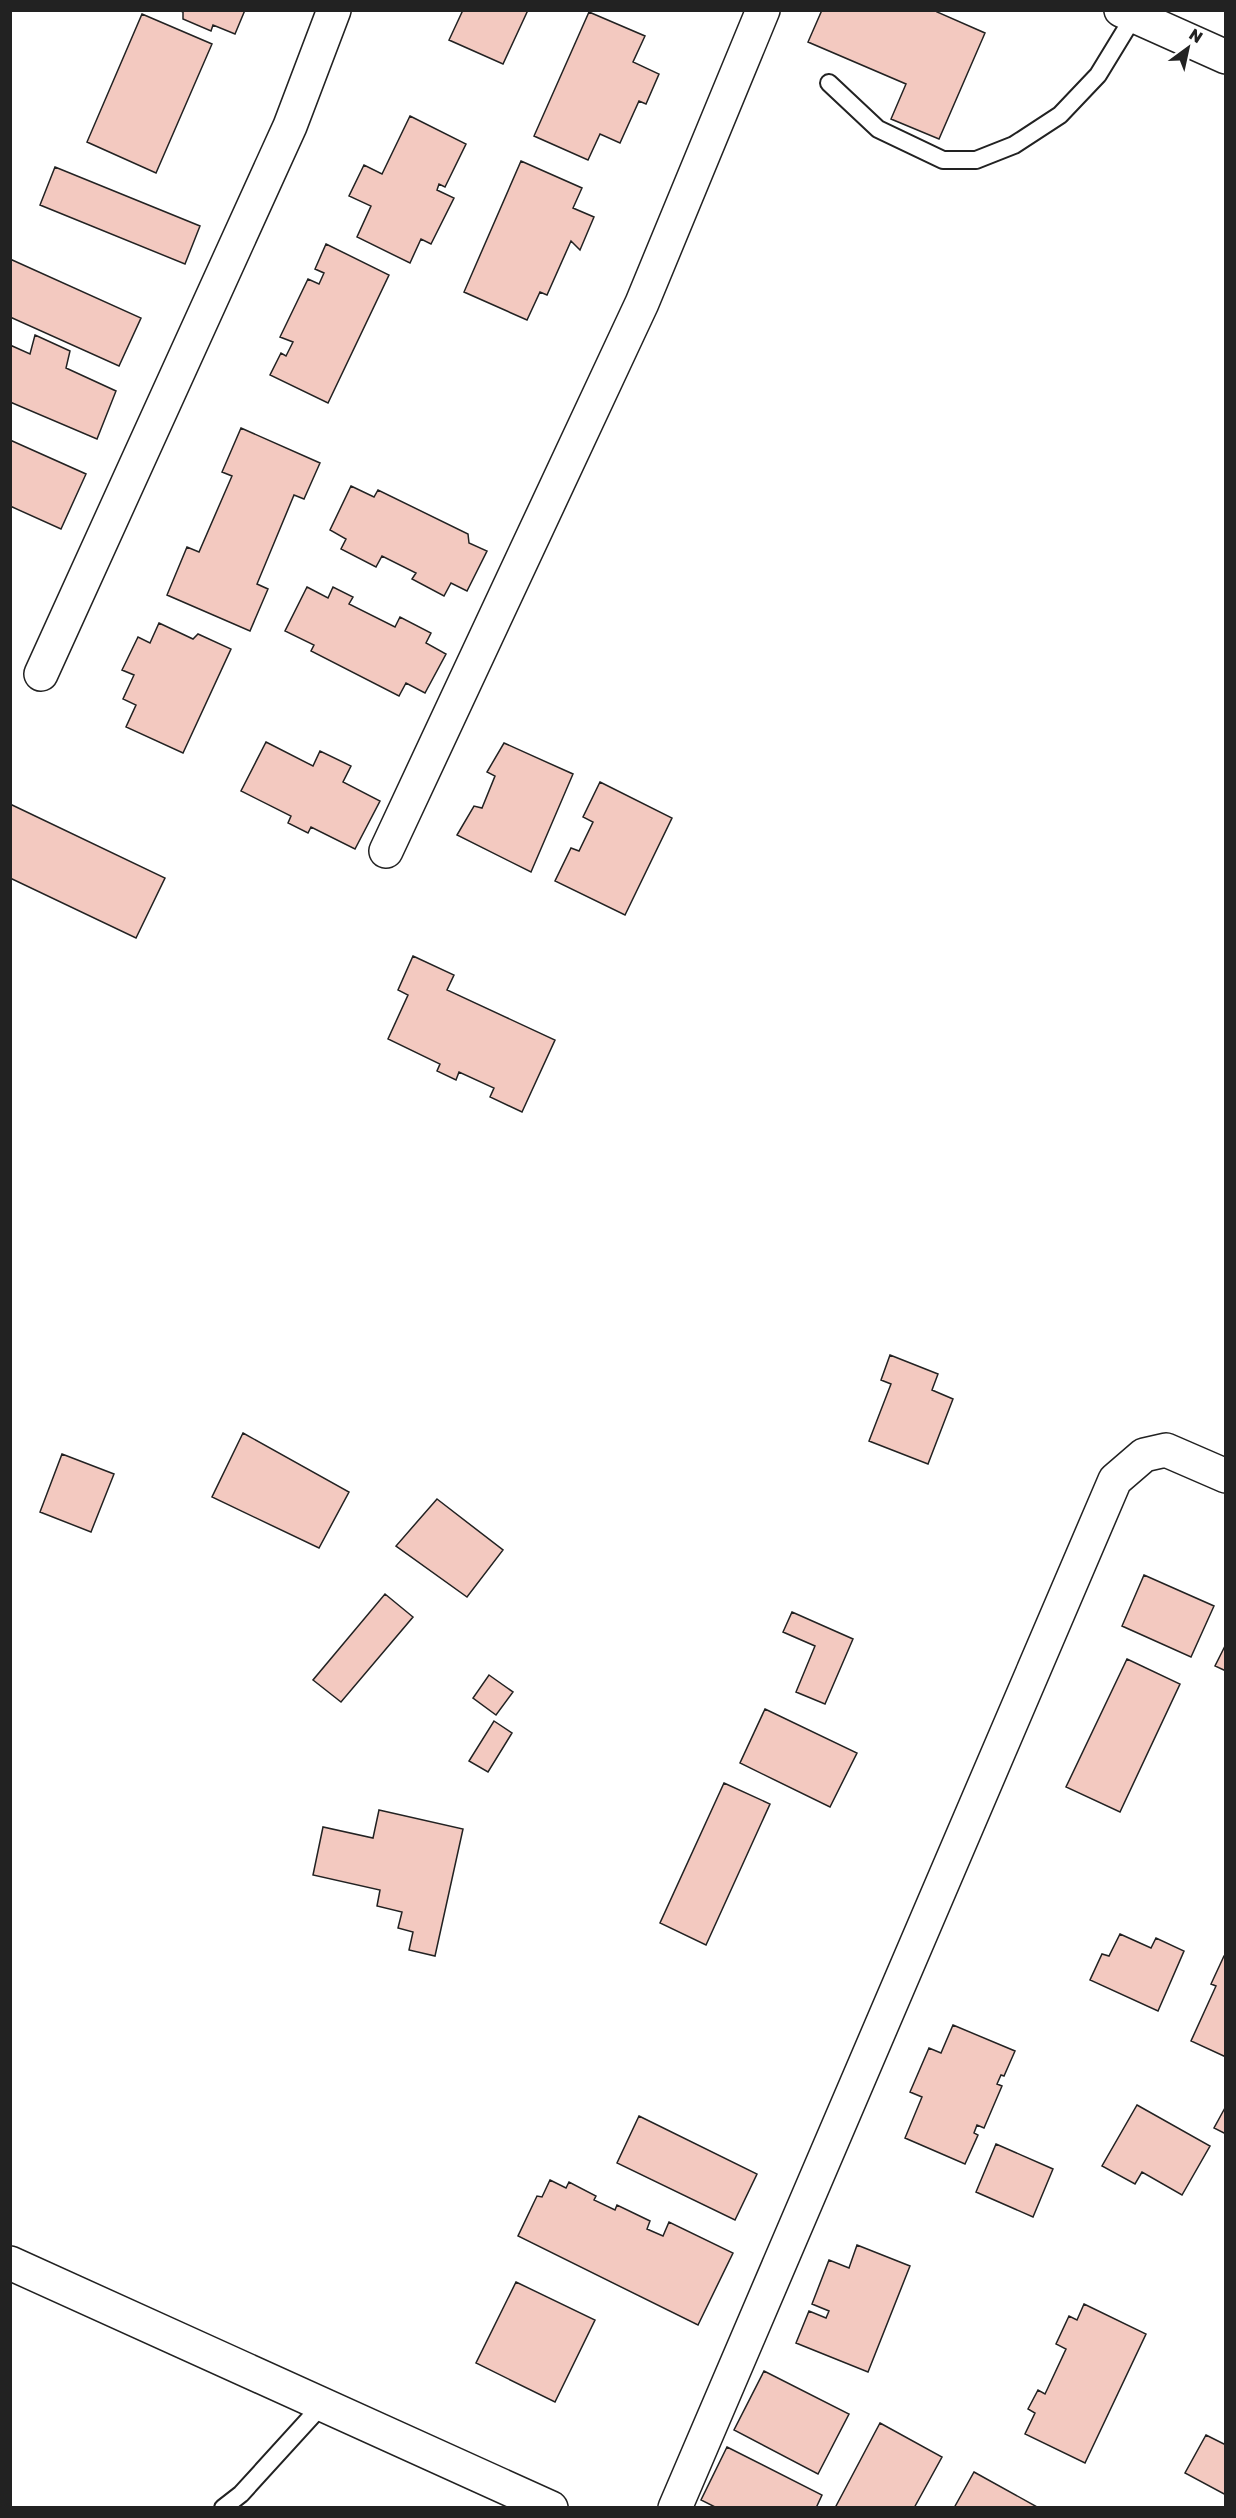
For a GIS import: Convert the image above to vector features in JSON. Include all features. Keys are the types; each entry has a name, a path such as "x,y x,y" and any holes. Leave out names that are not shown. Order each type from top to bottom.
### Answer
{"street":[{"path":"41,674 290,126 334,10"},
{"path":"386,851 642,303 763,10"},
{"path":"1127,14 1226,57"},
{"path":"675,2508 1115,1480 1144,1455 1166,1450 1226,1476"},
{"path":"10,2263 550,2508"}],"lane":[{"path":"830,83 878,129 944,160 976,160 1014,145 1060,115 1098,75 1127,14"},
{"path":"223,2508 241,2494 322,2405"}],"building":[{"path":"179,10 245,10 235,34 213,25 211,31 183,19 183,12"},
{"path":"463,10 528,10 503,64 449,40"},
{"path":"822,10 938,10 937,12 985,33 939,139 891,119 906,84 808,42"},
{"path":"589,12 645,36 633,62 659,74 646,104 639,101 620,143 600,134 588,160 534,136"},
{"path":"142,14 212,44 156,173 87,142"},
{"path":"410,116 466,144 445,187 439,184 437,190 454,198 431,244 421,239 410,263 357,237 371,206 349,196 364,165 382,174"},
{"path":"521,161 582,188 573,208 594,217 580,250 571,241 547,295 540,292 527,320 464,292"},
{"path":"55,167 200,226 185,264 40,205"},
{"path":"326,244 389,275 328,403 270,375 281,353 286,356 293,342 280,337 308,279 319,284 324,273 315,269"},
{"path":"10,259 141,318 119,366 10,317"},
{"path":"35,335 70,351 66,368 116,391 97,439 10,402 10,345 30,354"},
{"path":"241,428 320,463 304,499 294,495 257,584 268,589 250,631 167,595 187,547 199,552 232,476 222,472"},
{"path":"10,440 86,474 61,529 10,506"},
{"path":"351,486 374,497 378,490 468,534 469,543 487,551 467,591 451,583 444,596 412,579 416,573 382,556 376,567 341,549 346,539 330,530"},
{"path":"307,587 328,598 333,587 353,597 349,604 395,627 400,617 431,633 426,643 446,654 425,693 406,683 399,696 311,651 314,645 285,631"},
{"path":"159,623 193,639 198,634 231,649 183,753 126,727 136,705 123,699 134,675 122,670 138,637 150,643"},
{"path":"266,742 313,766 320,751 351,766 343,782 380,801 355,849 311,827 308,833 288,823 291,816 241,791"},
{"path":"504,743 573,774 531,872 457,835 474,806 482,808 495,776 487,772"},
{"path":"600,782 672,818 625,915 555,881 571,848 579,851 593,822 583,817"},
{"path":"10,804 165,878 136,938 10,878"},
{"path":"413,956 454,975 447,990 555,1040 522,1112 490,1097 494,1088 459,1072 456,1080 437,1071 440,1064 388,1039 408,995 398,990"},
{"path":"890,1355 938,1374 932,1390 953,1399 928,1464 869,1441 891,1384 881,1380"},
{"path":"243,1433 349,1492 319,1548 212,1497"},
{"path":"62,1454 114,1474 91,1532 40,1512"},
{"path":"437,1499 503,1550 467,1597 396,1546"},
{"path":"1144,1575 1214,1606 1191,1657 1122,1626"},
{"path":"385,1594 413,1617 341,1702 313,1680"},
{"path":"792,1612 853,1639 825,1704 796,1692 815,1646 783,1632"},
{"path":"1226,1644 1226,1671 1215,1666"},
{"path":"1127,1659 1180,1684 1120,1812 1066,1787"},
{"path":"489,1675 513,1692 496,1715 473,1698"},
{"path":"765,1709 857,1753 830,1807 740,1763"},
{"path":"494,1721 512,1733 488,1772 469,1761"},
{"path":"724,1783 770,1804 706,1945 660,1923"},
{"path":"379,1810 463,1829 435,1956 409,1950 413,1932 398,1928 402,1912 377,1906 380,1890 313,1875 323,1827 373,1838"},
{"path":"1120,1934 1151,1948 1156,1938 1184,1951 1158,2011 1090,1980 1102,1954 1109,1956"},
{"path":"1226,1956 1226,2057 1191,2041 1216,1986 1211,1984"},
{"path":"953,2025 1015,2051 1004,2076 1001,2075 997,2084 1002,2086 984,2128 977,2125 974,2133 978,2135 965,2164 905,2138 922,2097 910,2092 929,2048 941,2053"},
{"path":"1137,2105 1210,2146 1182,2195 1142,2172 1135,2184 1102,2166"},
{"path":"1226,2106 1226,2134 1214,2128"},
{"path":"639,2116 757,2174 735,2220 617,2163"},
{"path":"996,2144 1053,2169 1033,2217 976,2192"},
{"path":"550,2180 566,2188 569,2182 596,2196 594,2200 615,2210 617,2205 650,2221 647,2229 663,2236 669,2222 733,2253 698,2325 518,2236 537,2196 542,2197"},
{"path":"857,2245 910,2266 868,2372 796,2343 809,2311 826,2318 829,2311 812,2304 829,2260 849,2268"},
{"path":"516,2282 595,2320 555,2402 476,2363"},
{"path":"1084,2304 1146,2334 1085,2463 1025,2434 1035,2413 1028,2409 1038,2390 1045,2394 1066,2349 1056,2344 1069,2316 1077,2320"},
{"path":"764,2371 849,2414 818,2474 734,2430"},
{"path":"880,2423 942,2457 914,2508 835,2508"},
{"path":"1206,2435 1226,2445 1226,2495 1185,2473"},
{"path":"727,2447 822,2495 816,2508 717,2508 701,2500"},
{"path":"974,2472 1039,2508 954,2508"}]}
